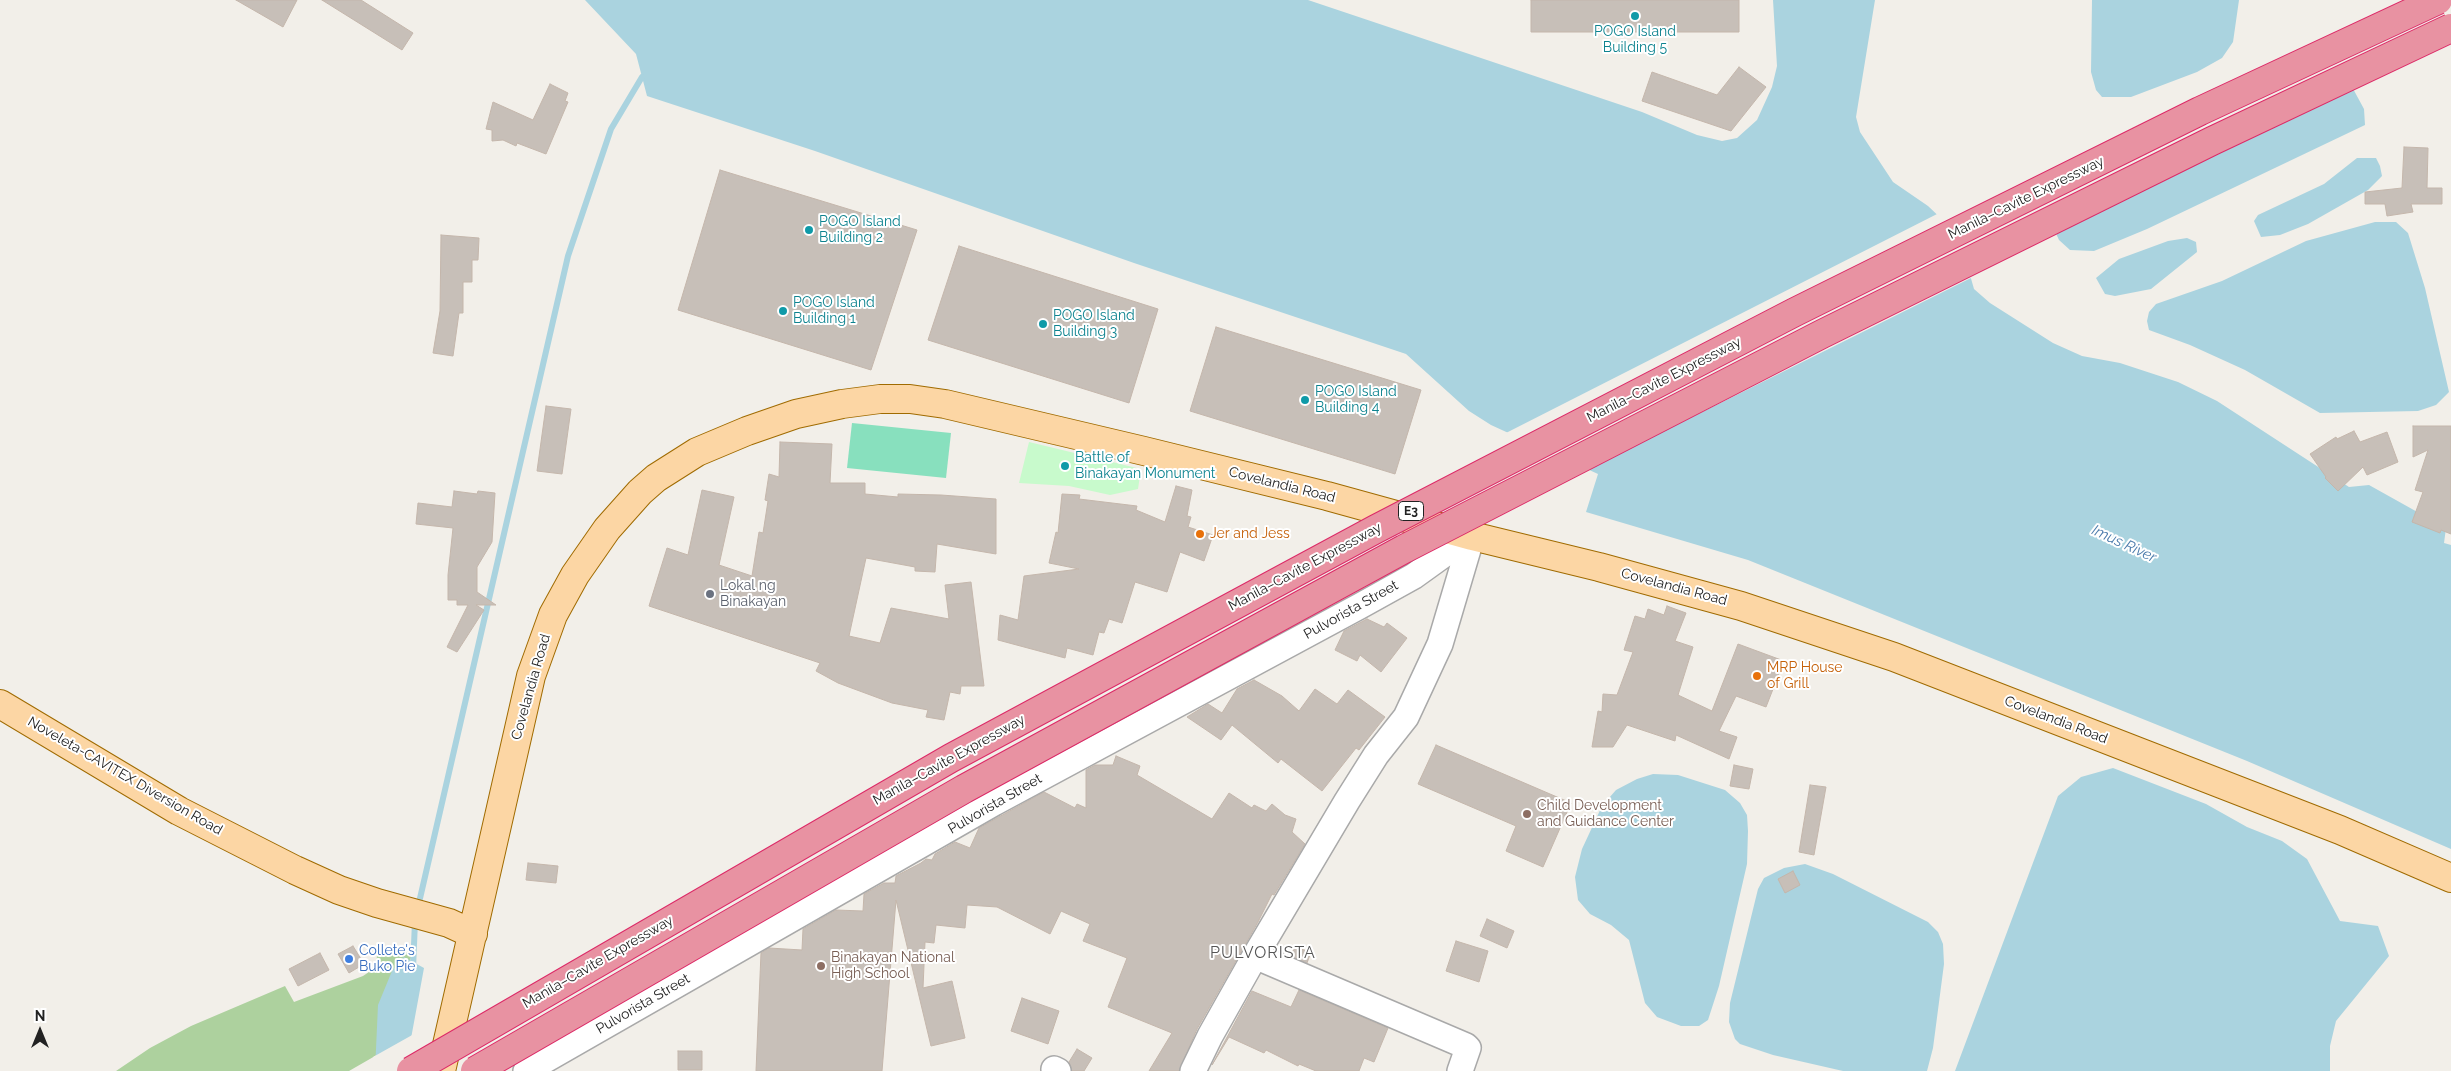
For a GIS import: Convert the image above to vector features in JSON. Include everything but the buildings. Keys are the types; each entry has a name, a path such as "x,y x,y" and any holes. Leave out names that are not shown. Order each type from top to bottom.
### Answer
{"highway":[{"name":"Manila–Cavite Expressway","path":"411,1071 951,758 1376,529 1795,312 2200,111 2438,0"},
{"name":"E3","path":"475,1071 964,789 1404,550 1822,334 2212,141 2451,28"}],"main road":[{"name":"Covelandia Road","path":"441,1071 461,928 531,676 549,624 564,594 607,529 640,492 676,464 731,437 796,414 842,404 880,399 926,401 1327,496 1470,541 1599,567 1740,606 1894,658 2331,827 2451,878"},
{"name":"Noveleta-CAVITEX Diversion Road","path":"0,704 179,811 295,870 339,890 461,928"}],"street":[{"path":"1193,1071 1210,1036 1255,956 1347,801 1376,755 1406,717 1440,644 1470,541"},
{"name":"Pulvorista Street","path":"526,1071 994,803 1360,606 1414,576 1446,553 1470,541"},
{"path":"1255,956 1466,1046 1468,1048 1460,1071"}],"green space":[{"path":"852,423 951,433 946,478 847,468"},
{"path":"1029,442 1141,469 1138,489 1110,495 1069,486 1019,483"},
{"path":"378,950 412,953 389,1048 349,1071 116,1071 150,1048 191,1026 285,986 294,1002 363,976 375,968"}],"water":[{"name":"Imus River","path":"585,0 1308,0 1642,112 1697,135 1722,141 1737,138 1757,120 1772,87 1777,66 1773,0 1875,0 1856,117 1860,132 1893,182 1928,206 1947,224 1964,254 1974,289 1990,303 2053,343 2082,356 2120,363 2178,382 2217,401 2349,487 2369,485 2446,528 2444,543 2451,545 2451,849 2247,761 1748,560 1586,512 1598,474 1491,425 1469,411 1406,354 1134,263 815,151 647,96 636,54"},
{"path":"2092,0 2239,0 2233,42 2222,58 2197,72 2131,97 2102,97 2096,90 2091,72"},
{"path":"2351,85 2364,109 2365,125 2147,229 2094,251 2070,250 2059,240 2053,227"},
{"path":"2357,158 2376,158 2380,166 2382,176 2368,190 2308,224 2280,235 2261,237 2254,221 2258,215 2324,184"},
{"path":"2375,222 2396,222 2408,233 2425,288 2449,392 2436,405 2418,411 2320,413 2245,370 2190,345 2149,330 2147,321 2149,312 2156,304 2222,281 2306,241"},
{"path":"2187,238 2196,242 2197,252 2151,289 2115,296 2105,294 2096,278 2119,259 2168,241"},
{"path":"2113,768 2206,804 2247,827 2282,841 2307,859 2340,921 2378,926 2389,956 2336,1021 2330,1046 2330,1071 1955,1071 2058,796 2081,777"},
{"path":"1653,774 1678,775 1725,790 1740,803 1747,815 1747,864 1719,986 1708,1020 1699,1026 1681,1026 1657,1017 1645,1003 1629,940 1611,925 1590,914 1578,900 1575,877 1582,849 1602,806 1616,790 1637,779"},
{"path":"1805,864 1833,874 1928,922 1938,932 1943,944 1944,964 1933,1048 1927,1071 1843,1071 1773,1055 1740,1044 1735,1039 1729,1022 1730,1003 1758,889 1764,878 1784,868"},
{"path":"404,957 424,968 405,1071 375,1071 378,1005 392,971"}],"pier":[{"path":"1939,213 1949,222 1967,253 1973,277 1584,471 1504,434"},
{"path":"414,1034 407,1071 372,1071 373,1057"}],"waterway":[{"path":"418,907 568,256 611,129 642,77"},
{"path":"413,969 415,921"}],"place":[{"name":"POGO Island Building 5","path":"1635,16"},
{"name":"POGO Island Building 2","path":"809,230"},
{"name":"POGO Island Building 1","path":"783,311"},
{"name":"POGO Island Building 3","path":"1043,324"},
{"name":"POGO Island Building 4","path":"1305,400"},
{"name":"Battle of Binakayan Monument","path":"1065,466"},
{"name":"Jer and Jess","path":"1200,534"},
{"name":"Lokal ng Binakayan","path":"710,594"},
{"name":"MRP House of Grill","path":"1757,676"},
{"name":"Child Development and Guidance Center","path":"1527,814"},
{"name":"Collete's Buko Pie","path":"349,959"},
{"name":"Binakayan National High School","path":"821,966"}],"district":[{"name":"PULVORISTA","path":"1263,953"}]}
